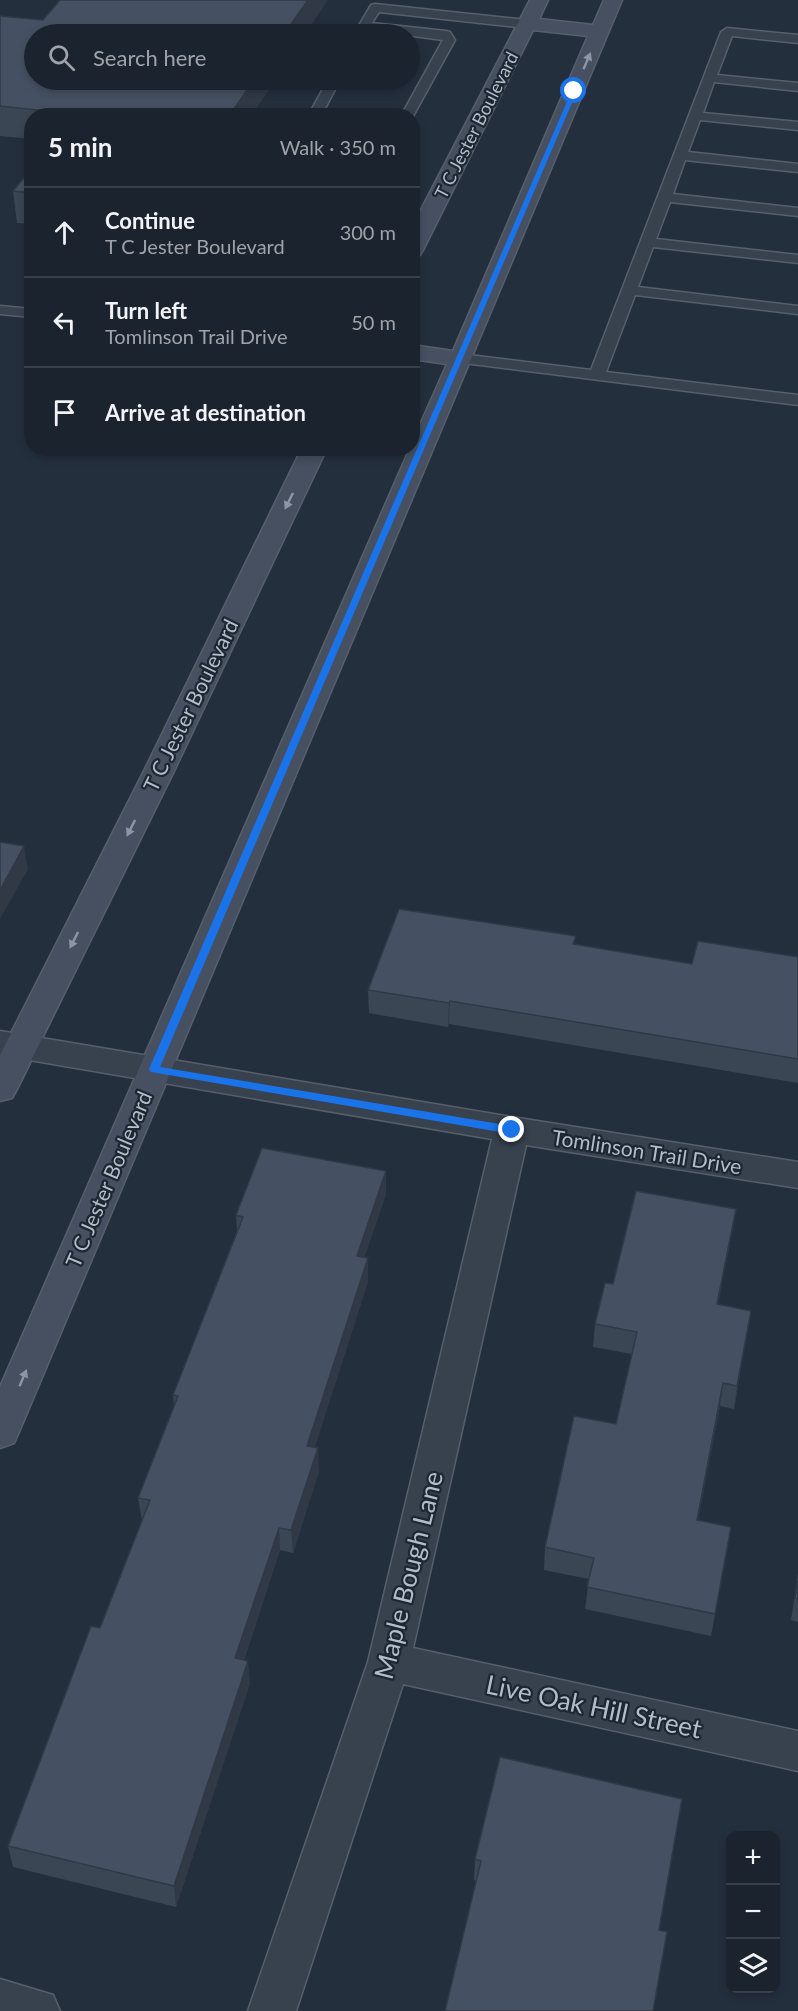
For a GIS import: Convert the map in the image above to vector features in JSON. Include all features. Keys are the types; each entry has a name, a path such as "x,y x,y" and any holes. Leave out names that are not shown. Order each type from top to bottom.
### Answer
{"main road":[{"name":"T C Jester Boulevard","path":"420,234 539,0"},
{"name":"T C Jester Boulevard","path":"420,454 613,0"},
{"path":"527,24 600,31"},
{"path":"420,353 461,359"},
{"name":"T C Jester Boulevard","path":"0,1089 10,1045 159,771 311,456"},
{"name":"T C Jester Boulevard","path":"0,1431 419,456"}],"street":[{"name":"Tomlinson Trail Drive","path":"10,1045 512,1130 798,1175"},
{"name":"Maple Bough Lane","path":"272,2011 389,1662 512,1130"},
{"name":"Live Oak Hill Street","path":"389,1662 798,1751"},
{"path":"0,2002 36,2011"}],"lane":[{"path":"366,24 377,4 527,24"},
{"path":"597,376 727,32 798,39"},
{"path":"411,108 449,40 446,35 420,34"},
{"path":"709,78 798,87"},
{"path":"318,108 328,90"},
{"path":"695,116 798,126"},
{"path":"680,155 798,168"},
{"path":"665,197 798,212"},
{"path":"648,242 798,260"},
{"path":"630,290 798,310"},
{"path":"0,310 24,312"},
{"path":"461,359 798,400"}],"building":[{"path":"60,0 308,0 291,24 24,24 24,90 247,90 235,108 24,109 0,106 0,16 43,20"},
{"path":"24,178 24,192 13,191"},
{"path":"0,842 24,846 0,890"},
{"path":"399,909 576,936 573,944 692,964 698,941 798,957 798,1059 450,1001 449,1003 368,990"},
{"path":"262,1148 386,1171 357,1256 368,1258 307,1446 318,1448 291,1530 279,1528 235,1658 248,1661 174,1886 8,1846 91,1626 100,1628 150,1500 138,1498 178,1396 173,1395 243,1217 236,1215"},
{"path":"636,1191 736,1209 717,1304 751,1311 737,1386 723,1383 697,1520 731,1527 715,1614 587,1587 594,1558 545,1547 574,1416 616,1424 637,1332 595,1324 605,1283 613,1284"},
{"path":"798,1581 798,1599 795,1598"},
{"path":"500,1757 682,1799 659,1930 667,1932 653,2011 445,2011 481,1861 475,1859"}],"route":[{"path":"512,1130 154,1069 461,359 574,91"}]}
